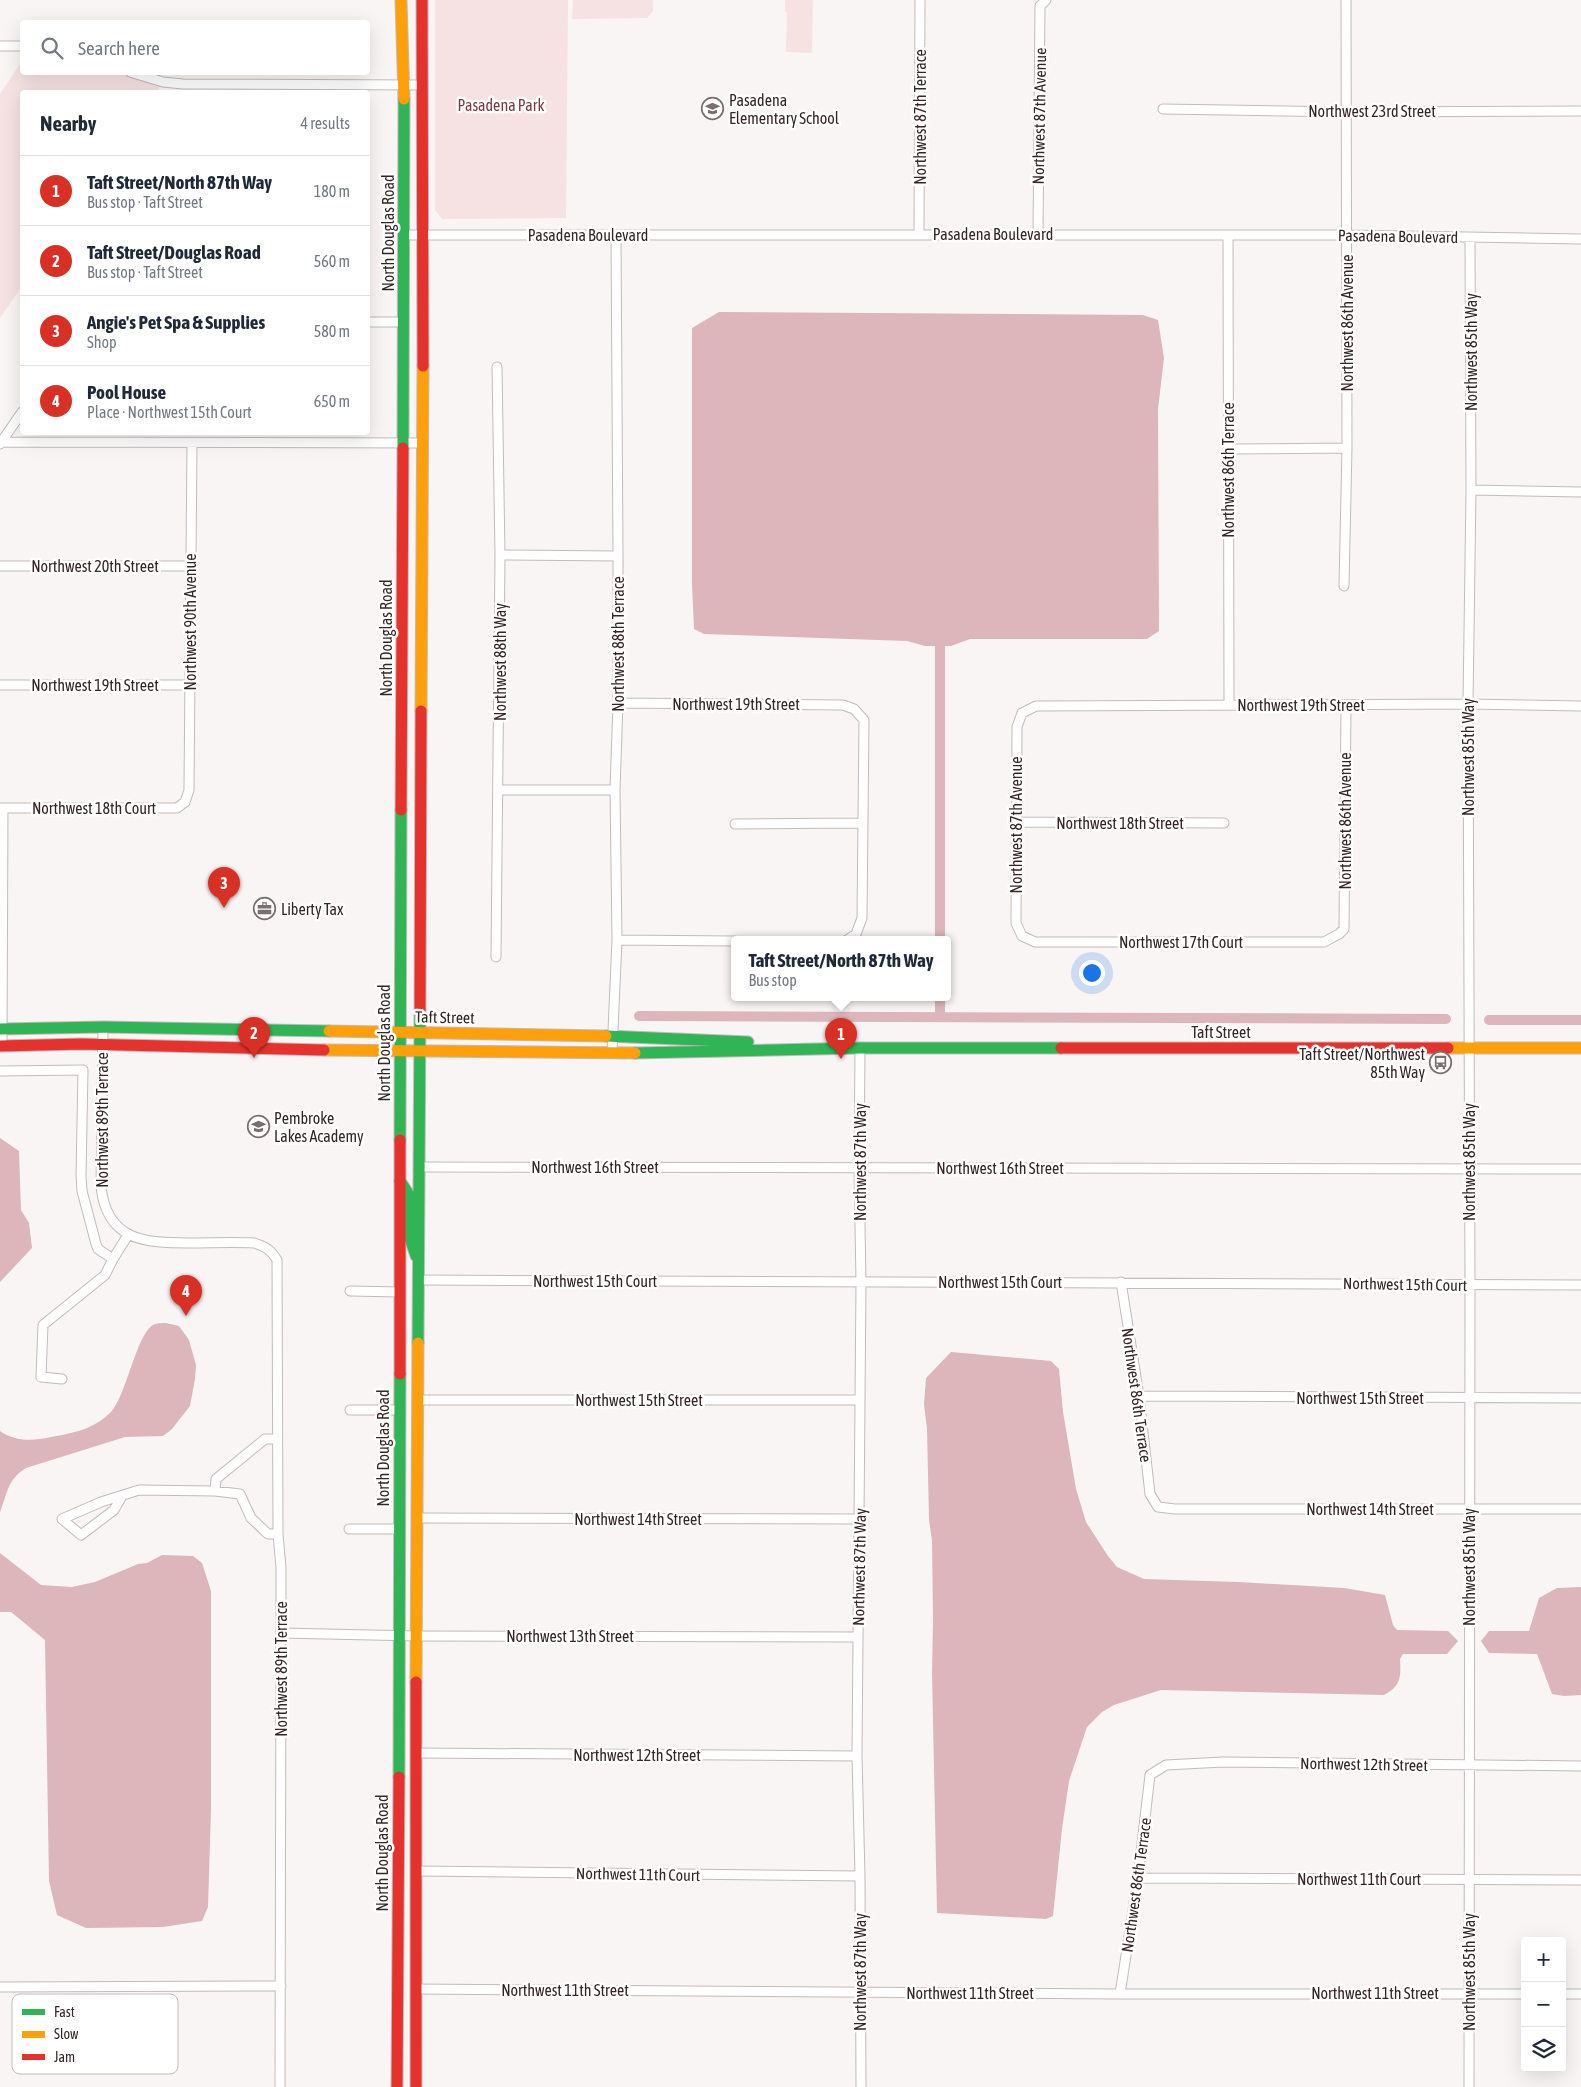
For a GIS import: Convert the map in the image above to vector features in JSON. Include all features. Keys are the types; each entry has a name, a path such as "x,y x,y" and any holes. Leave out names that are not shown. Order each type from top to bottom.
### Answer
{"main road":[{"name":"North Douglas Road","path":"397,2087 400,1032 405,234 404,85 401,0"},
{"path":"416,2087 416,1636 419,1400 419,1033 424,235 422,0"},
{"name":"Taft Street","path":"1,1029 103,1027 612,1036 860,1048"},
{"name":"Taft Street","path":"1,1046 102,1044 288,1050 612,1053 860,1048 1581,1048"},
{"path":"400,1181 409,1195 410,1238 419,1266"}],"street":[{"name":"Northwest 87th Terrace","path":"919,234 920,0"},
{"name":"Northwest 87th Avenue","path":"1038,234 1040,6 1046,0"},
{"name":"Northwest 86th Avenue","path":"1344,586 1347,235 1346,0"},
{"path":"0,46 20,46"},
{"path":"140,75 162,82 238,88 424,85"},
{"name":"Northwest 23rd Street","path":"1162,109 1347,112 1581,112"},
{"name":"Pasadena Boulevard","path":"405,234 1347,235 1581,239"},
{"name":"Northwest 88th Terrace","path":"612,1053 616,940 615,790 618,703 616,235"},
{"name":"Northwest 86th Terrace","path":"1228,235 1229,705"},
{"name":"Northwest 85th Way","path":"1469,2087 1470,1285 1468,704 1471,490 1470,238"},
{"path":"370,322 404,322"},
{"name":"Northwest 88th Way","path":"496,957 500,555 497,367"},
{"path":"1,443 20,415"},
{"path":"1,443 422,442"},
{"name":"Northwest 90th Avenue","path":"185,802 189,790 192,443"},
{"path":"1228,449 1346,448"},
{"path":"1471,490 1581,492"},
{"path":"500,555 618,556"},
{"name":"Northwest 20th Street","path":"0,566 190,566"},
{"name":"Northwest 19th Street","path":"0,685 190,685"},
{"name":"Northwest 19th Street","path":"618,703 843,705 854,709 864,720 862,823"},
{"name":"Northwest 19th Street","path":"1022,713 1036,706 1468,704 1581,706"},
{"name":"Northwest 86th Avenue","path":"1339,934 1344,929 1346,706"},
{"name":"Northwest 87th Avenue","path":"1022,713 1017,727 1016,822 1016,923 1022,936"},
{"path":"499,790 615,790"},
{"name":"Northwest 18th Court","path":"1,808 177,808 185,802"},
{"path":"1,808 1,1046"},
{"name":"Northwest 18th Street","path":"1016,822 1224,823"},
{"path":"735,824 862,823 862,918 856,934 853,936"},
{"name":"Northwest 17th Court","path":"1022,936 1035,942 1324,942 1339,934"},
{"path":"616,940 731,941"},
{"name":"Northwest 89th Terrace","path":"103,1027 102,1196 112,1220 136,1239 154,1242 254,1243 265,1246 273,1252 277,1260 278,1534 281,1568 282,1633 280,2087"},
{"name":"Northwest 87th Way","path":"860,1048 860,1519 857,1756 860,1876 861,2087"},
{"path":"0,1071 83,1070 82,1191 98,1249 113,1259"},
{"name":"Northwest 16th Street","path":"419,1167 1581,1169"},
{"path":"62,1379 41,1377 43,1325 105,1275 128,1234"},
{"name":"Northwest 15th Court","path":"419,1280 1581,1285"},
{"name":"Northwest 86th Terrace","path":"1121,1282 1150,1494 1158,1507"},
{"path":"350,1291 400,1292"},
{"name":"Northwest 15th Street","path":"1138,1396 1581,1398"},
{"name":"Northwest 15th Street","path":"419,1400 859,1400"},
{"path":"350,1410 399,1410"},
{"path":"216,1491 216,1479 265,1439 278,1439"},
{"path":"122,1496 114,1510 81,1535 62,1519 101,1502 139,1490 216,1491 240,1494 252,1518 268,1534 278,1534"},
{"name":"Northwest 14th Street","path":"1158,1507 1175,1509 1581,1509"},
{"name":"Northwest 14th Street","path":"418,1518 860,1519"},
{"path":"349,1528 399,1529"},
{"name":"Northwest 13th Street","path":"282,1633 416,1636 858,1637"},
{"name":"Northwest 12th Street","path":"417,1753 857,1756"},
{"name":"Northwest 12th Street","path":"1150,1775 1166,1765 1223,1762 1581,1766"},
{"name":"Northwest 86th Terrace","path":"1120,1994 1138,1878 1150,1775"},
{"name":"Northwest 11th Court","path":"417,1872 860,1876"},
{"name":"Northwest 11th Court","path":"1138,1878 1581,1880"},
{"path":"0,1987 281,1986"},
{"name":"Northwest 11th Street","path":"416,1989 1120,1994 1521,1994"},
{"path":"1566,1994 1581,1994"}],"green space":[{"name":"Pasadena Park","path":"435,0 568,0 566,218 442,219 435,210"},
{"path":"573,0 653,0 653,11 647,18 572,19"},
{"path":"785,0 813,0 812,53 786,52 787,12 785,12"},
{"path":"20,64 20,75 137,75 163,82 157,90 20,90 20,289 0,318 0,94"}],"shaded area":[{"path":"719,312 1143,315 1158,320 1164,358 1158,409 1159,631 1147,639 970,639 951,646 925,646 907,641 704,634 694,629 692,584 692,328"},
{"path":"0,1138 19,1151 21,1210 29,1223 32,1248 0,1282"},
{"path":"166,1323 179,1326 189,1340 196,1365 190,1406 172,1429 163,1436 125,1437 26,1468 12,1482 0,1512 0,1431 18,1439 38,1439 76,1432 98,1423 117,1404 137,1350 149,1329 155,1324"},
{"path":"951,1352 1051,1361 1059,1369 1063,1412 1076,1489 1086,1522 1117,1567 1144,1579 1344,1588 1385,1595 1393,1625 1397,1630 1448,1631 1458,1641 1447,1654 1403,1654 1400,1659 1399,1680 1390,1692 1384,1695 1161,1690 1114,1705 1102,1712 1087,1727 1069,1781 1053,1916 1046,1919 937,1913 932,1673 932,1541 929,1520 927,1429 924,1404 926,1378"},
{"path":"0,1553 41,1585 72,1587 95,1582 138,1564 147,1563 162,1555 193,1556 202,1563 211,1591 211,1810 208,1907 202,1921 163,1927 86,1928 57,1915 49,1881 45,1640 11,1612 0,1612"},
{"path":"1581,1587 1581,1695 1564,1696 1552,1694 1537,1654 1489,1653 1481,1641 1489,1631 1529,1631 1539,1598 1557,1588"}],"waterway":[{"path":"940,646 940,936"},
{"path":"940,1001 940,1017"},
{"path":"639,1016 1446,1019"},
{"path":"1489,1020 1581,1020"}],"traffic: fast":[{"path":"403,448 404,99"},
{"path":"400,1140 401,810"},
{"path":"418,1343 420,1012"},
{"path":"0,1029 103,1027 329,1031"},
{"path":"606,1036 748,1042"},
{"path":"635,1053 860,1048 1061,1048"},
{"path":"400,1181 409,1195 410,1238 416,1256"},
{"path":"399,1777 400,1374"}],"traffic: slow":[{"path":"401,0 404,99"},
{"path":"421,711 423,366"},
{"path":"329,1031 606,1036"},
{"path":"1448,1048 1581,1048"},
{"path":"324,1050 635,1053"},
{"path":"416,1682 418,1343"}],"traffic: jam":[{"path":"422,0 423,366"},
{"path":"401,810 403,448"},
{"path":"420,1012 421,711"},
{"path":"0,1046 81,1044 324,1050"},
{"path":"1061,1048 1448,1048"},
{"path":"400,1140 400,1374"},
{"path":"416,1682 416,2087"},
{"path":"397,2087 399,1777"}],"place":[{"name":"Pasadena Elementary School","path":"713,109"},
{"name":"Angie's Pet Spa & Supplies","path":"224,908"},
{"name":"Liberty Tax","path":"265,909"},
{"name":"Taft Street/Douglas Road","path":"254,1058"},
{"name":"Taft Street/North 87th Way","path":"841,1059"},
{"name":"Taft Street/Northwest 85th Way","path":"1441,1063"},
{"name":"Pembroke Lakes Academy","path":"258,1127"},
{"name":"Pool House","path":"186,1316"}]}
